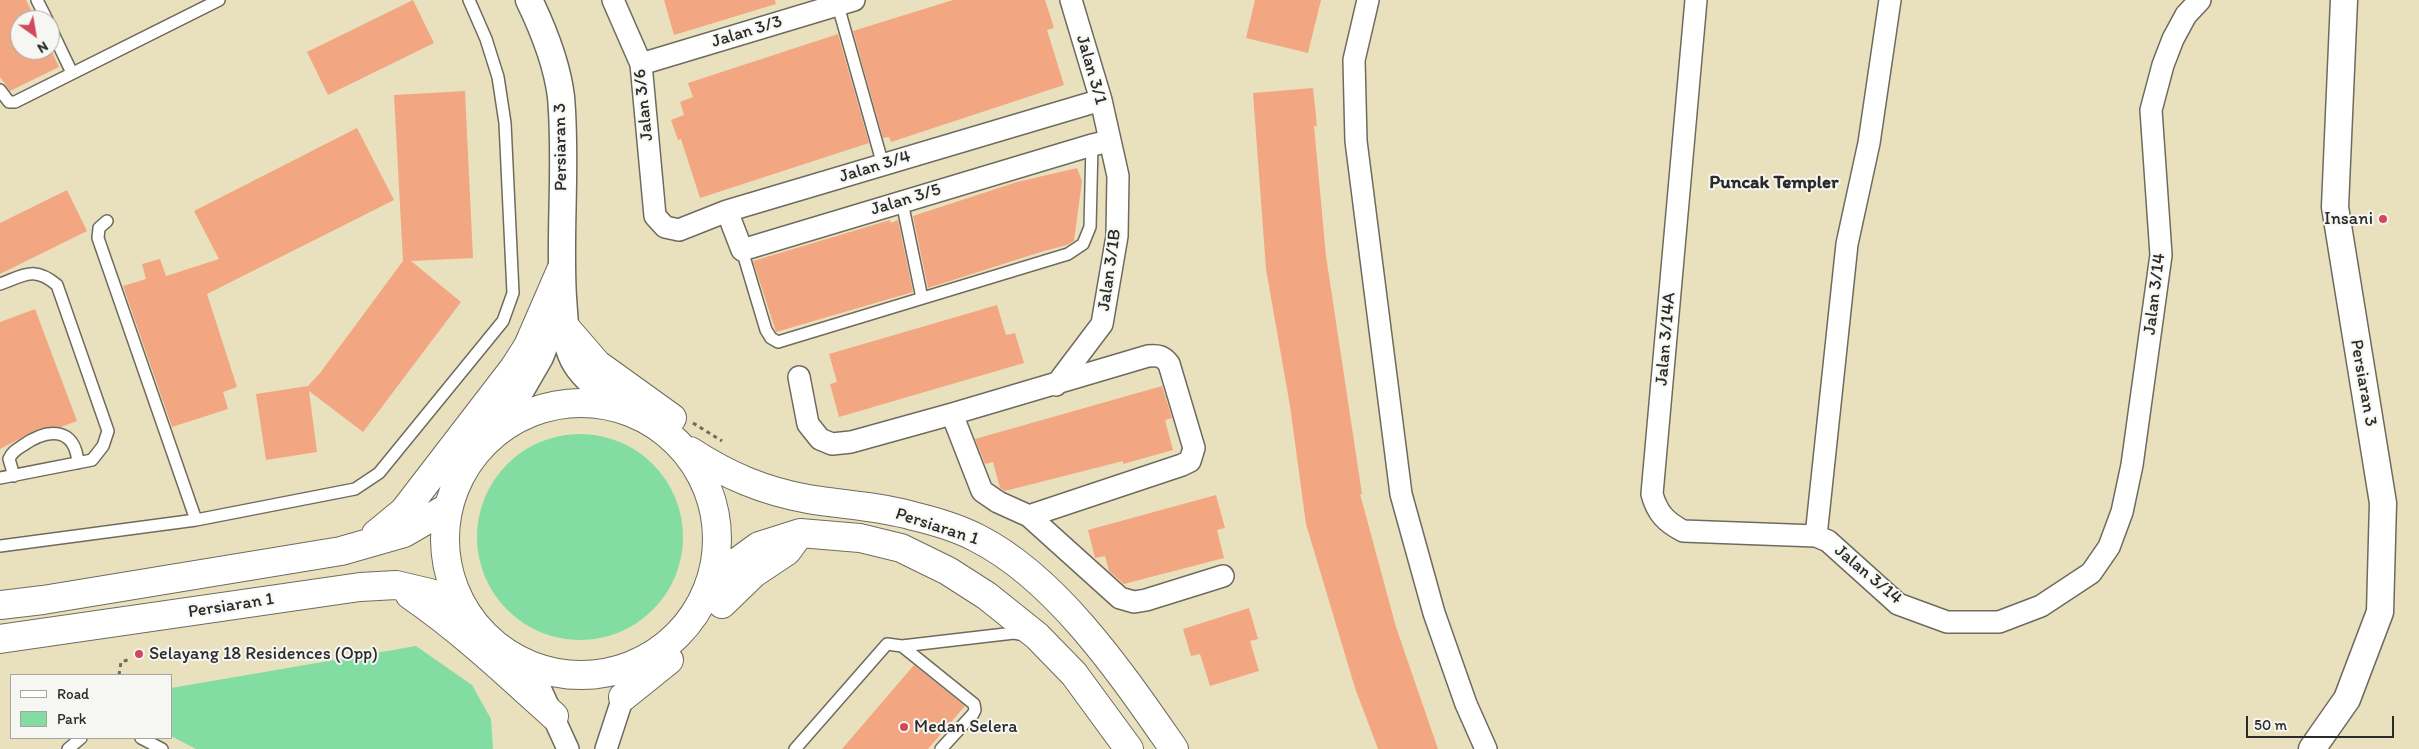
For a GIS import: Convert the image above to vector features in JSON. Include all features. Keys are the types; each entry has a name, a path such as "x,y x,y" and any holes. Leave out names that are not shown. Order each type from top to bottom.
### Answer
{"main road":[{"path":"360,547 404,511 514,368 528,346 561,270"},
{"path":"565,327 597,364 740,466 784,493"},
{"path":"593,403 627,410 656,424 681,445 702,474 714,507 718,542 712,578 697,610 682,630 665,646 645,660 607,673 568,675 530,666 502,651 478,630 460,604 446,564 444,522 457,480 474,454 496,432 525,414 558,404 593,403"},
{"name":"Persiaran 1","path":"681,445 720,471 749,484 784,493 912,515 976,538 1014,561 1048,590 1102,650 1174,749"},
{"name":"Persiaran 1","path":"0,605 52,599 360,547 404,533 447,508"},
{"path":"623,696 641,680 678,654 731,594 754,573 787,551 800,533"},
{"name":"Persiaran 1","path":"697,610 737,562 759,546 800,533 860,538 901,548 948,571 986,596 1037,636 1074,674 1129,749"},
{"path":"396,585 436,614 554,716"},
{"name":"Persiaran 1","path":"0,639 360,587 396,585 430,593 460,604"}],"street":[{"name":"Persiaran 3","path":"529,0 543,29 555,66 561,96 563,153 561,270 565,327 576,364 592,382 627,410"},
{"name":"Jalan 3/6","path":"614,0 641,64 655,216"},
{"name":"Jalan 3/1","path":"1071,0 1101,100 1101,143"},
{"path":"1368,0 1354,60 1356,141 1401,494 1434,613 1468,709 1486,749"},
{"name":"Jalan 3/14A","path":"1696,0 1652,494 1656,508 1668,523 1683,531 1816,536"},
{"name":"Jalan 3/14","path":"1890,0 1869,143 1847,244 1816,536 1828,541 1898,604 1947,622 1999,622 2041,606 2091,573 2109,547 2124,502 2132,465 2161,255 2151,110 2163,65 2173,39 2186,15 2200,0"},
{"name":"Persiaran 3","path":"2312,749 2347,699 2380,612 2383,503 2335,207 2344,0"},
{"name":"Jalan 3/3","path":"641,64 843,2"},
{"name":"Jalan 3/4","path":"655,216 666,227 680,230 728,211 1101,100"},
{"name":"Jalan 3/5","path":"742,250 1101,143"},
{"name":"Jalan 3/1B","path":"1056,385 1102,324 1117,236 1118,176 1101,143"},
{"path":"728,211 742,250"},
{"name":"Persiaran 3","path":"496,432 540,357 563,300"},
{"path":"799,377 808,424 820,439 832,444 851,442 952,414 1056,385 1148,356 1156,355 1163,357 1169,364 1194,448 1194,454 1190,461 1028,516"},
{"path":"952,414 982,490 998,502 1028,516 1120,598 1134,602 1223,576"},
{"path":"606,749 623,696 645,660"},
{"path":"530,666 568,749"}],"lane":[{"path":"0,90 4,98 9,102 15,102 197,5 219,0"},
{"path":"0,546 196,520 355,489 379,473 503,321 513,293 505,123 498,77 486,39 470,0"},
{"path":"843,2 883,165"},
{"path":"60,48 72,73"},
{"path":"742,250 766,330 771,338 778,342 1068,254 1083,244 1090,227 1101,143"},
{"path":"902,202 922,298"},
{"path":"107,221 99,228 98,238 196,520"},
{"path":"0,284 31,272 45,275 57,285 108,431 103,446 92,460 0,478"},
{"path":"14,476 9,459 11,453 31,439 56,432 65,435 72,441 77,450 78,463"},
{"path":"795,749 888,644 898,645 1014,633 1037,636"},
{"path":"898,645 974,704 975,710 973,714 941,749"},
{"path":"68,749 80,739"},
{"path":"143,739 162,749"}],"path":[{"path":"119,674 121,662 131,659"}],"green space":[{"path":"570,434 590,434 620,441 646,457 660,471 676,497 683,527 683,547 676,577 660,603 646,617 620,633 590,640 570,640 540,633 514,617 500,603 484,577 477,547 477,527 484,497 500,471 514,457 540,441"},
{"path":"416,646 472,685 491,719 493,749 196,749 172,737 172,688"}],"building":[{"path":"0,0 26,0 31,10 10,10 10,60 56,60 59,67 10,91 0,77"},
{"path":"413,0 434,43 328,95 307,52"},
{"path":"664,0 775,0 776,4 674,35"},
{"path":"953,0 1045,0 1054,28 1047,30 1064,85 891,142 889,137 883,138 853,31"},
{"path":"1255,0 1321,0 1308,53 1246,38"},
{"path":"838,34 869,143 700,198 681,139 678,140 671,120 684,115 680,102 693,97 688,83"},
{"path":"1313,88 1317,126 1314,126 1326,256 1362,494 1360,494 1396,627 1438,749 1378,749 1355,688 1306,524 1290,406 1266,269 1253,93"},
{"path":"465,91 473,258 411,261 461,302 363,432 309,391 317,452 266,460 256,394 308,386 320,373 403,261 394,95"},
{"path":"357,128 394,200 207,294 237,387 223,392 228,409 172,427 123,286 146,279 142,264 160,259 166,276 219,259 194,211"},
{"path":"1077,168 1082,181 1074,241 1067,245 928,288 913,216 1017,182"},
{"path":"67,190 87,231 0,274 0,223"},
{"path":"890,220 891,223 898,220 913,292 776,332 753,261"},
{"path":"997,305 1006,335 1015,333 1024,363 839,417 830,384 837,382 829,354"},
{"path":"35,309 77,421 61,427 38,429 0,449 0,322"},
{"path":"1162,386 1172,418 1165,420 1173,450 1123,464 1123,461 1005,491 1000,488 993,462 985,464 975,439"},
{"path":"1216,495 1225,528 1217,530 1224,558 1124,584 1109,571 1105,556 1095,558 1088,530"},
{"path":"1249,608 1258,639 1250,641 1259,671 1210,686 1200,654 1191,656 1183,629"},
{"name":"Medan Selera","path":"914,665 965,706 928,749 842,749"}],"place":[{"name":"Insani","path":"2383,219"},
{"name":"Selayang 18 Residences (Opp)","path":"139,654"},
{"name":"Medan Selera","path":"904,727"}],"district":[{"name":"Puncak Templer","path":"1774,183"}]}
